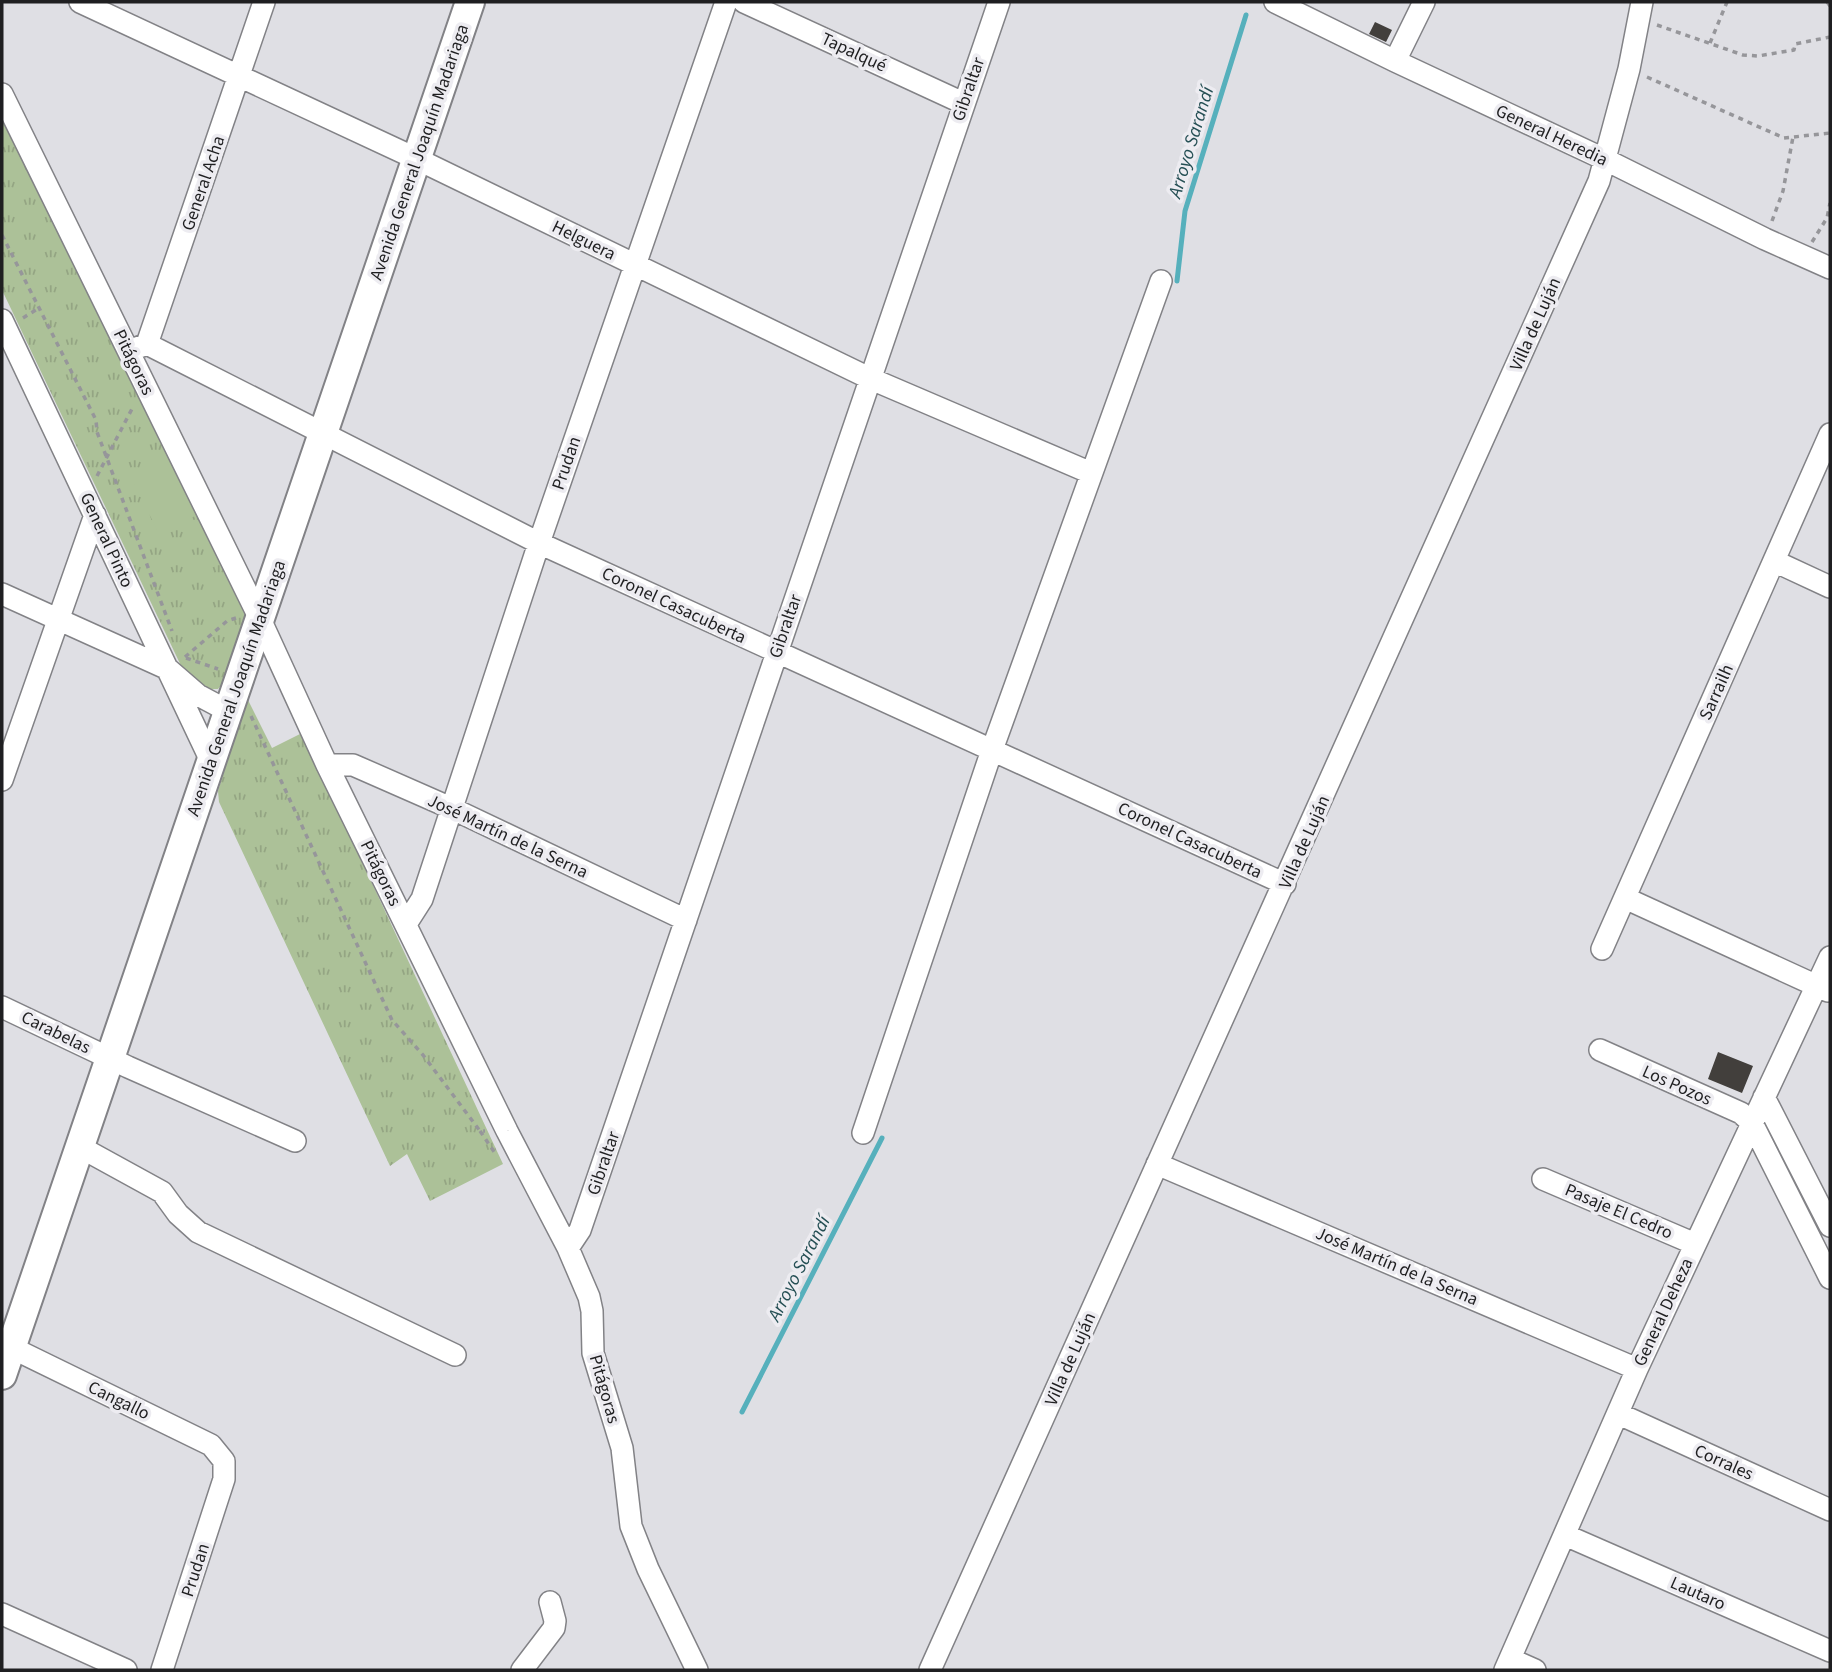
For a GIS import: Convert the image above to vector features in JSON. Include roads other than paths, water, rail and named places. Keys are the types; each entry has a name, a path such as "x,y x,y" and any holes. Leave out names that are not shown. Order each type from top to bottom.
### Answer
{"main road":[{"name":"Avenida General Joaquín Madariaga","path":"2,1375 6,1345 80,1147 211,761 238,712 249,618 324,433 470,2"}],"street":[{"name":"Helguera","path":"80,2 417,159 869,378 1091,473"},
{"name":"General Acha","path":"138,347 239,77 264,2"},
{"name":"Prudan","path":"406,923 422,899 538,542 726,2"},
{"name":"Tapalqué","path":"744,2 963,103"},
{"name":"Gibraltar","path":"568,1248 580,1230 999,2"},
{"name":"General Heredia","path":"1275,2 1830,268"},
{"path":"1395,61 1424,2"},
{"name":"Villa de Luján","path":"930,1670 1594,194 1606,160 1629,69 1640,10"},
{"name":"Pitágoras","path":"2,94 138,347 145,384 249,618 327,765 507,1131 568,1248 589,1297 593,1353 622,1448 631,1526 648,1569 697,1670"},
{"path":"863,1133 992,750 1161,281"},
{"name":"General Pinto","path":"2,320 90,506 178,661 211,761"},
{"name":"Coronel Casacuberta","path":"138,347 324,433 538,542 1285,884"},
{"name":"Sarrailh","path":"1602,949 1830,434"},
{"path":"2,780 57,620 90,506"},
{"path":"1774,561 1830,587"},
{"path":"2,594 57,620 178,661 198,695 238,712"},
{"name":"José Martín de la Serna","path":"327,765 353,765 451,808 686,920"},
{"path":"1625,898 1824,989"},
{"name":"General Deheza","path":"1507,1665 1637,1368 1752,1122 1824,989 1830,957"},
{"name":"Carabelas","path":"2,1007 295,1141"},
{"name":"Los Pozos","path":"1600,1049 1741,1113 1752,1122"},
{"path":"1764,1097 1830,1226"},
{"path":"1752,1122 1830,1278"},
{"path":"80,1147 162,1192 178,1214 198,1232 455,1355"},
{"name":"José Martín de la Serna","path":"1157,1164 1637,1368"},
{"name":"Pasaje El Cedro","path":"1543,1179 1695,1244"},
{"name":"Cangallo","path":"6,1345 211,1445 224,1461 226,1469"},
{"name":"Corrales","path":"1619,1414 1830,1510"},
{"name":"Prudan","path":"162,1670 226,1469"},
{"name":"Lautaro","path":"1565,1535 1830,1651"},
{"path":"522,1670 554,1628 550,1602"},
{"path":"2,1614 126,1670"},
{"path":"1507,1665 1535,1670"}],"waterway":[{"name":"Arroyo Sarandí","path":"1177,281 1185,211 1246,15"},
{"name":"Arroyo Sarandí","path":"742,1412 882,1138"}]}
